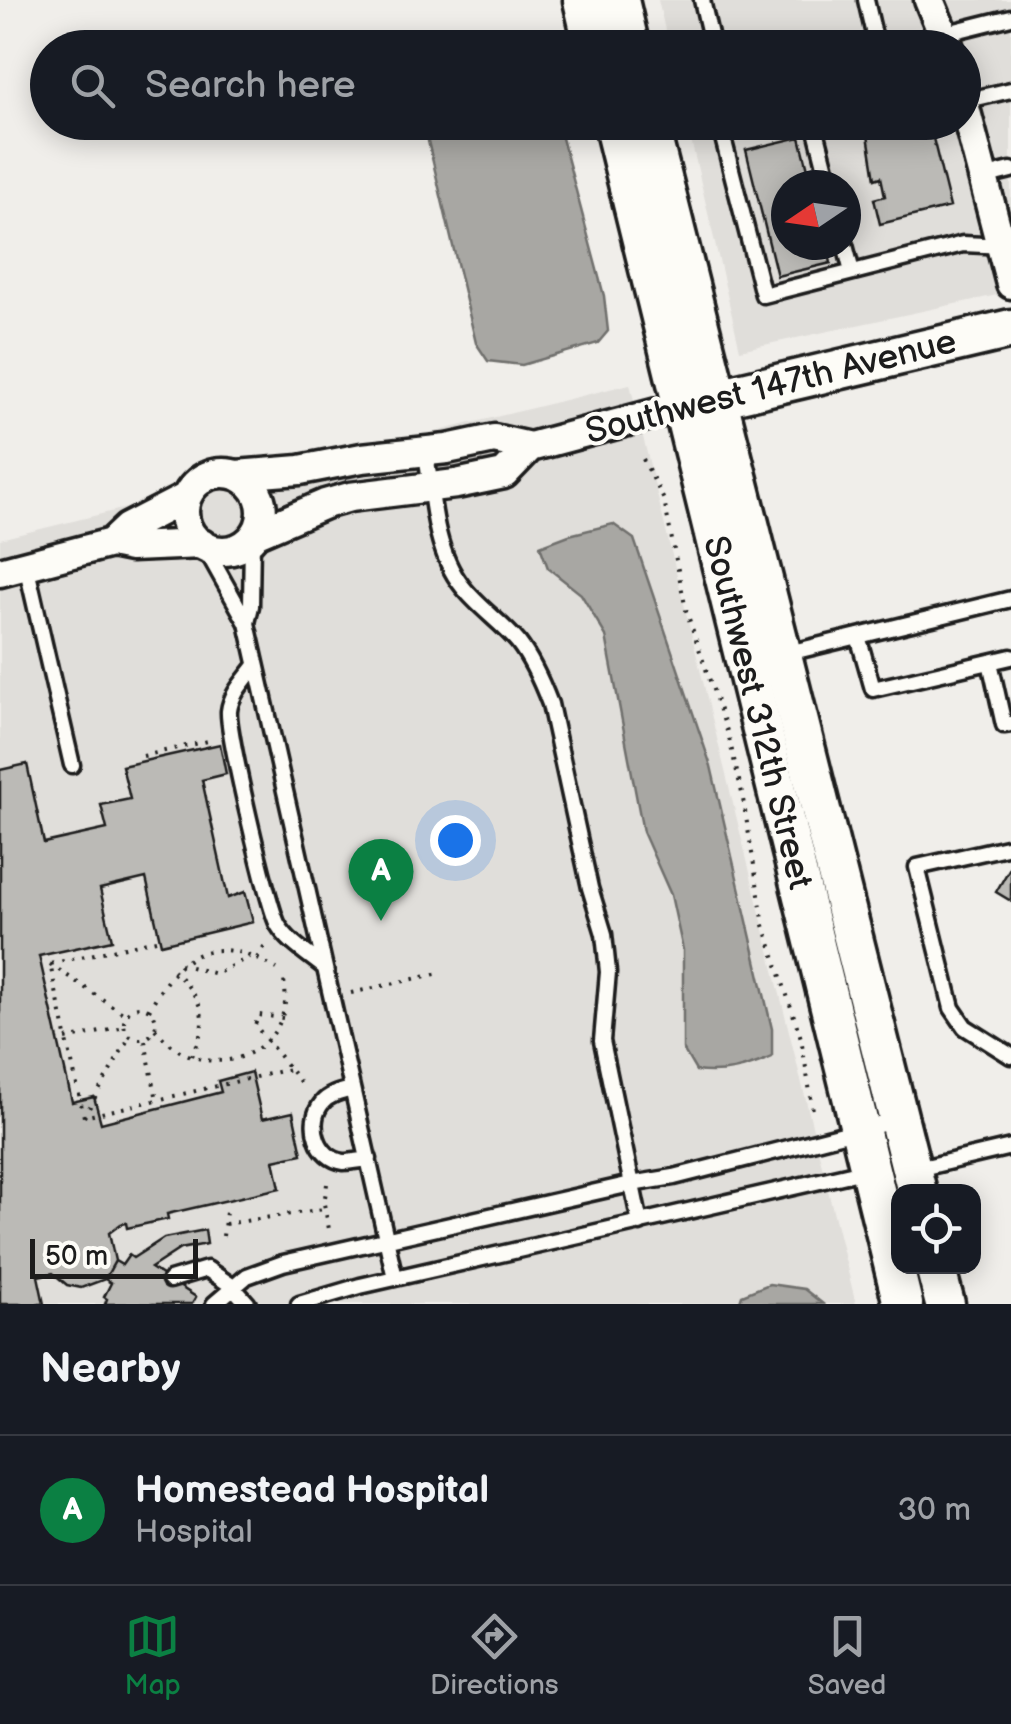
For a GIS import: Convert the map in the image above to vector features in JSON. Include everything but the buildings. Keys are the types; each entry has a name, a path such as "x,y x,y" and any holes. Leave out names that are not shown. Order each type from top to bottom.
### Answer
{"main road":[{"path":"583,0 590,30"},
{"path":"619,0 626,30"},
{"name":"Southwest 312th Street","path":"617,140 859,1131 897,1170"},
{"name":"Southwest 312th Street","path":"653,140 899,1120 902,1304"},
{"name":"Southwest 147th Avenue","path":"680,408 1011,329"},
{"path":"937,1274 944,1304"}],"street":[{"path":"929,0 942,30"},
{"path":"974,140 1006,246 1011,284"},
{"name":"Southwest 147th Avenue","path":"236,475 289,472 494,439 530,447 680,408"},
{"name":"Southwest 147th Avenue","path":"254,536 350,497 431,488 504,474 530,447"},
{"path":"13,569 112,542 127,528 187,496 206,477 236,475 258,495 262,515 254,536 235,549 214,550 203,545 131,547 112,542"},
{"path":"187,496 186,520 203,545"}],"lane":[{"path":"702,0 708,30"},
{"path":"866,0 873,30"},
{"path":"976,30 1011,17"},
{"path":"981,98 1011,90"},
{"path":"723,140 762,295 963,244 1006,246"},
{"path":"819,140 826,170"},
{"path":"983,177 1011,170"},
{"path":"849,260 852,272"},
{"path":"426,452 444,550 461,586 518,642 539,676 550,704 590,888 604,934 608,972 602,1041 640,1223"},
{"path":"247,622 254,536"},
{"path":"203,545 247,622 394,1278"},
{"path":"13,569 72,765"},
{"path":"783,654 1011,599"},
{"path":"858,636 872,688 1011,657"},
{"path":"990,662 1004,725 1011,724"},
{"path":"256,665 229,708 238,764 274,917 289,939 324,968"},
{"path":"1011,846 917,867 952,1008 965,1027 1011,1056"},
{"path":"352,1089 323,1101 316,1115 315,1132 324,1151 334,1158 342,1162 369,1160"},
{"path":"214,1304 232,1286 264,1268 674,1177 899,1120"},
{"path":"299,1304 394,1278 640,1223 1011,1147"},
{"path":"170,1280 206,1270 216,1272 248,1304"}],"path":[{"path":"643,460 664,500 686,610 728,734 764,925 804,1054 814,1116"},
{"path":"143,756 208,741"},
{"path":"50,964 156,940"},
{"path":"180,964 216,974 254,957 266,946"},
{"path":"149,1010 173,970 217,950 254,957 277,969"},
{"path":"50,964 126,1016"},
{"path":"50,964 84,1117"},
{"path":"173,970 200,1004 202,1027 192,1056"},
{"path":"346,993 440,973"},
{"path":"155,1029 174,1047 192,1056 232,1059 251,1052 278,1030 286,1003 284,981"},
{"path":"134,1008 149,1010 156,1018 155,1029 144,1039 130,1036 124,1028 126,1016 134,1008"},
{"path":"283,1018 257,1017 255,1026 301,1083"},
{"path":"66,1039 124,1028"},
{"path":"84,1117 130,1036"},
{"path":"144,1039 158,1100"},
{"path":"84,1117 290,1068"},
{"path":"327,1184 324,1208 328,1229"},
{"path":"225,1224 324,1208"},
{"path":"223,1236 226,1212"}],"shaded area":[{"path":"658,0 1011,0 1011,292 740,350 691,140 981,140 981,30 665,30"},
{"path":"563,140 604,296 608,331 598,343 522,365 488,361 476,343 428,141"},
{"path":"630,384 856,1304 0,1304 0,539"},
{"path":"613,524 634,539 711,766 772,1029 772,1057 735,1070 696,1071 683,1049 683,950 671,895 643,832 606,636 581,594 548,568 540,546"},
{"path":"769,1284 804,1289 823,1304 739,1304 742,1295"}],"place":[{"name":"Homestead Hospital","path":"381,921"}]}
